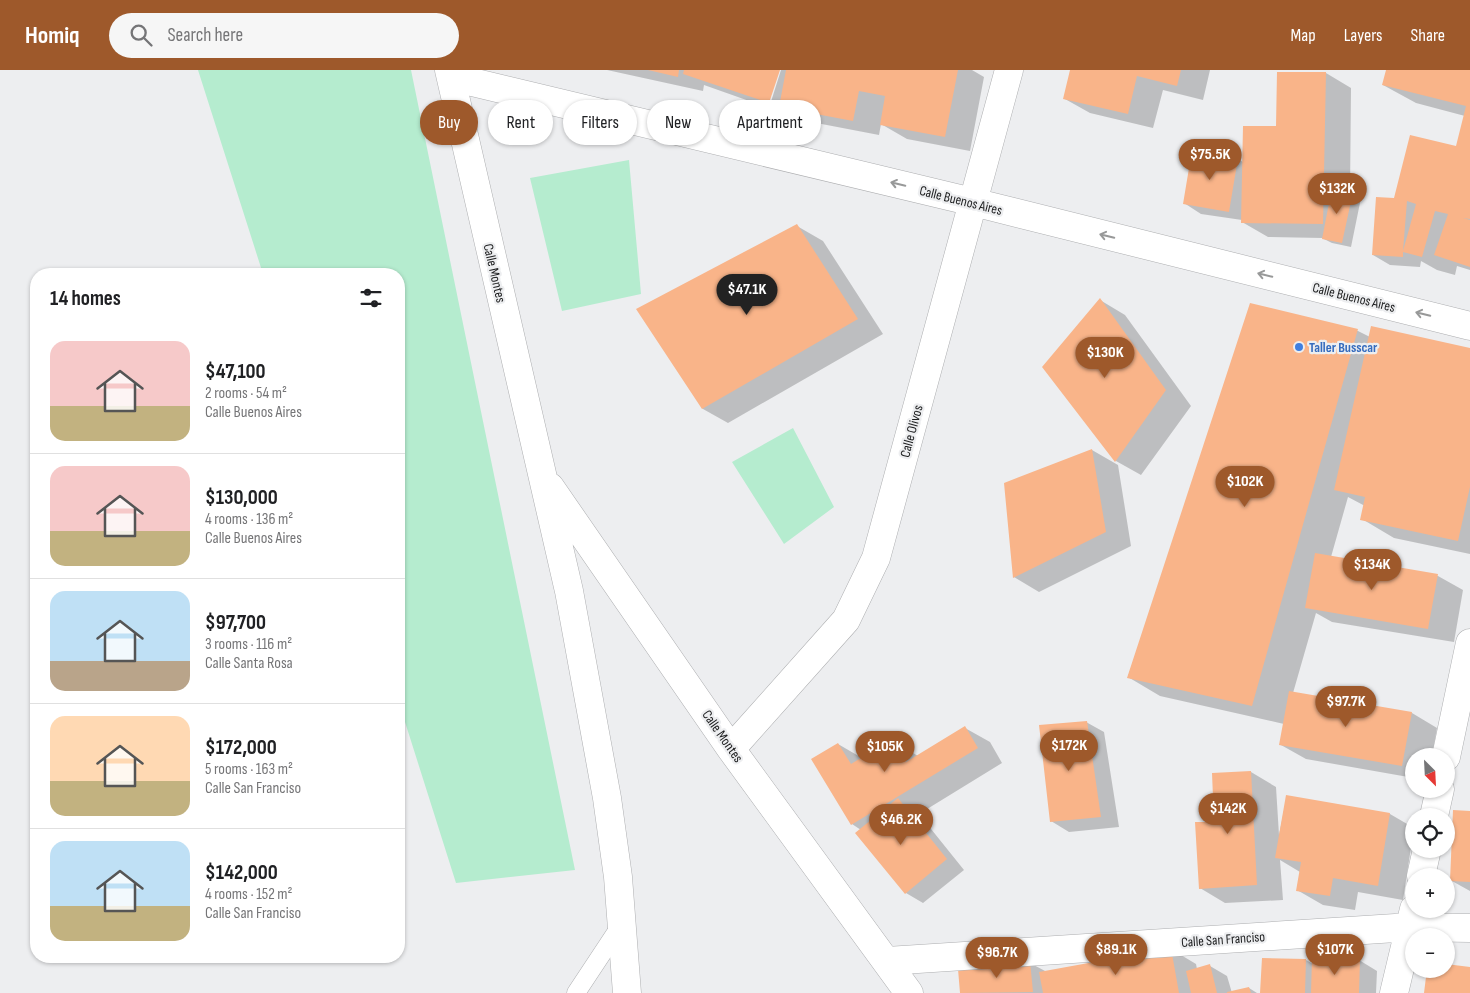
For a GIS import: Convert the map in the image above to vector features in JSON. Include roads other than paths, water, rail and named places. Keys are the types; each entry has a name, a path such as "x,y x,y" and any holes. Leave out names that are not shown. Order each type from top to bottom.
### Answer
{"street":[{"name":"Calle Olivos","path":"731,749 846,620 876,558 1009,70"},
{"name":"Calle Buenos Aires","path":"450,74 1470,326"},
{"name":"Calle Montes","path":"450,74 569,591 607,798 618,877 627,993"},
{"name":"Calle Montes","path":"542,475 731,749 887,960 909,993"},
{"path":"1448,748 1470,643"},
{"path":"1394,993 1413,918"},
{"name":"Calle San Franciso","path":"887,960 1413,918 1470,928"}],"lane":[{"path":"576,993 621,925"}],"place":[{"name":"Taller Busscar","path":"1299,347"}]}
